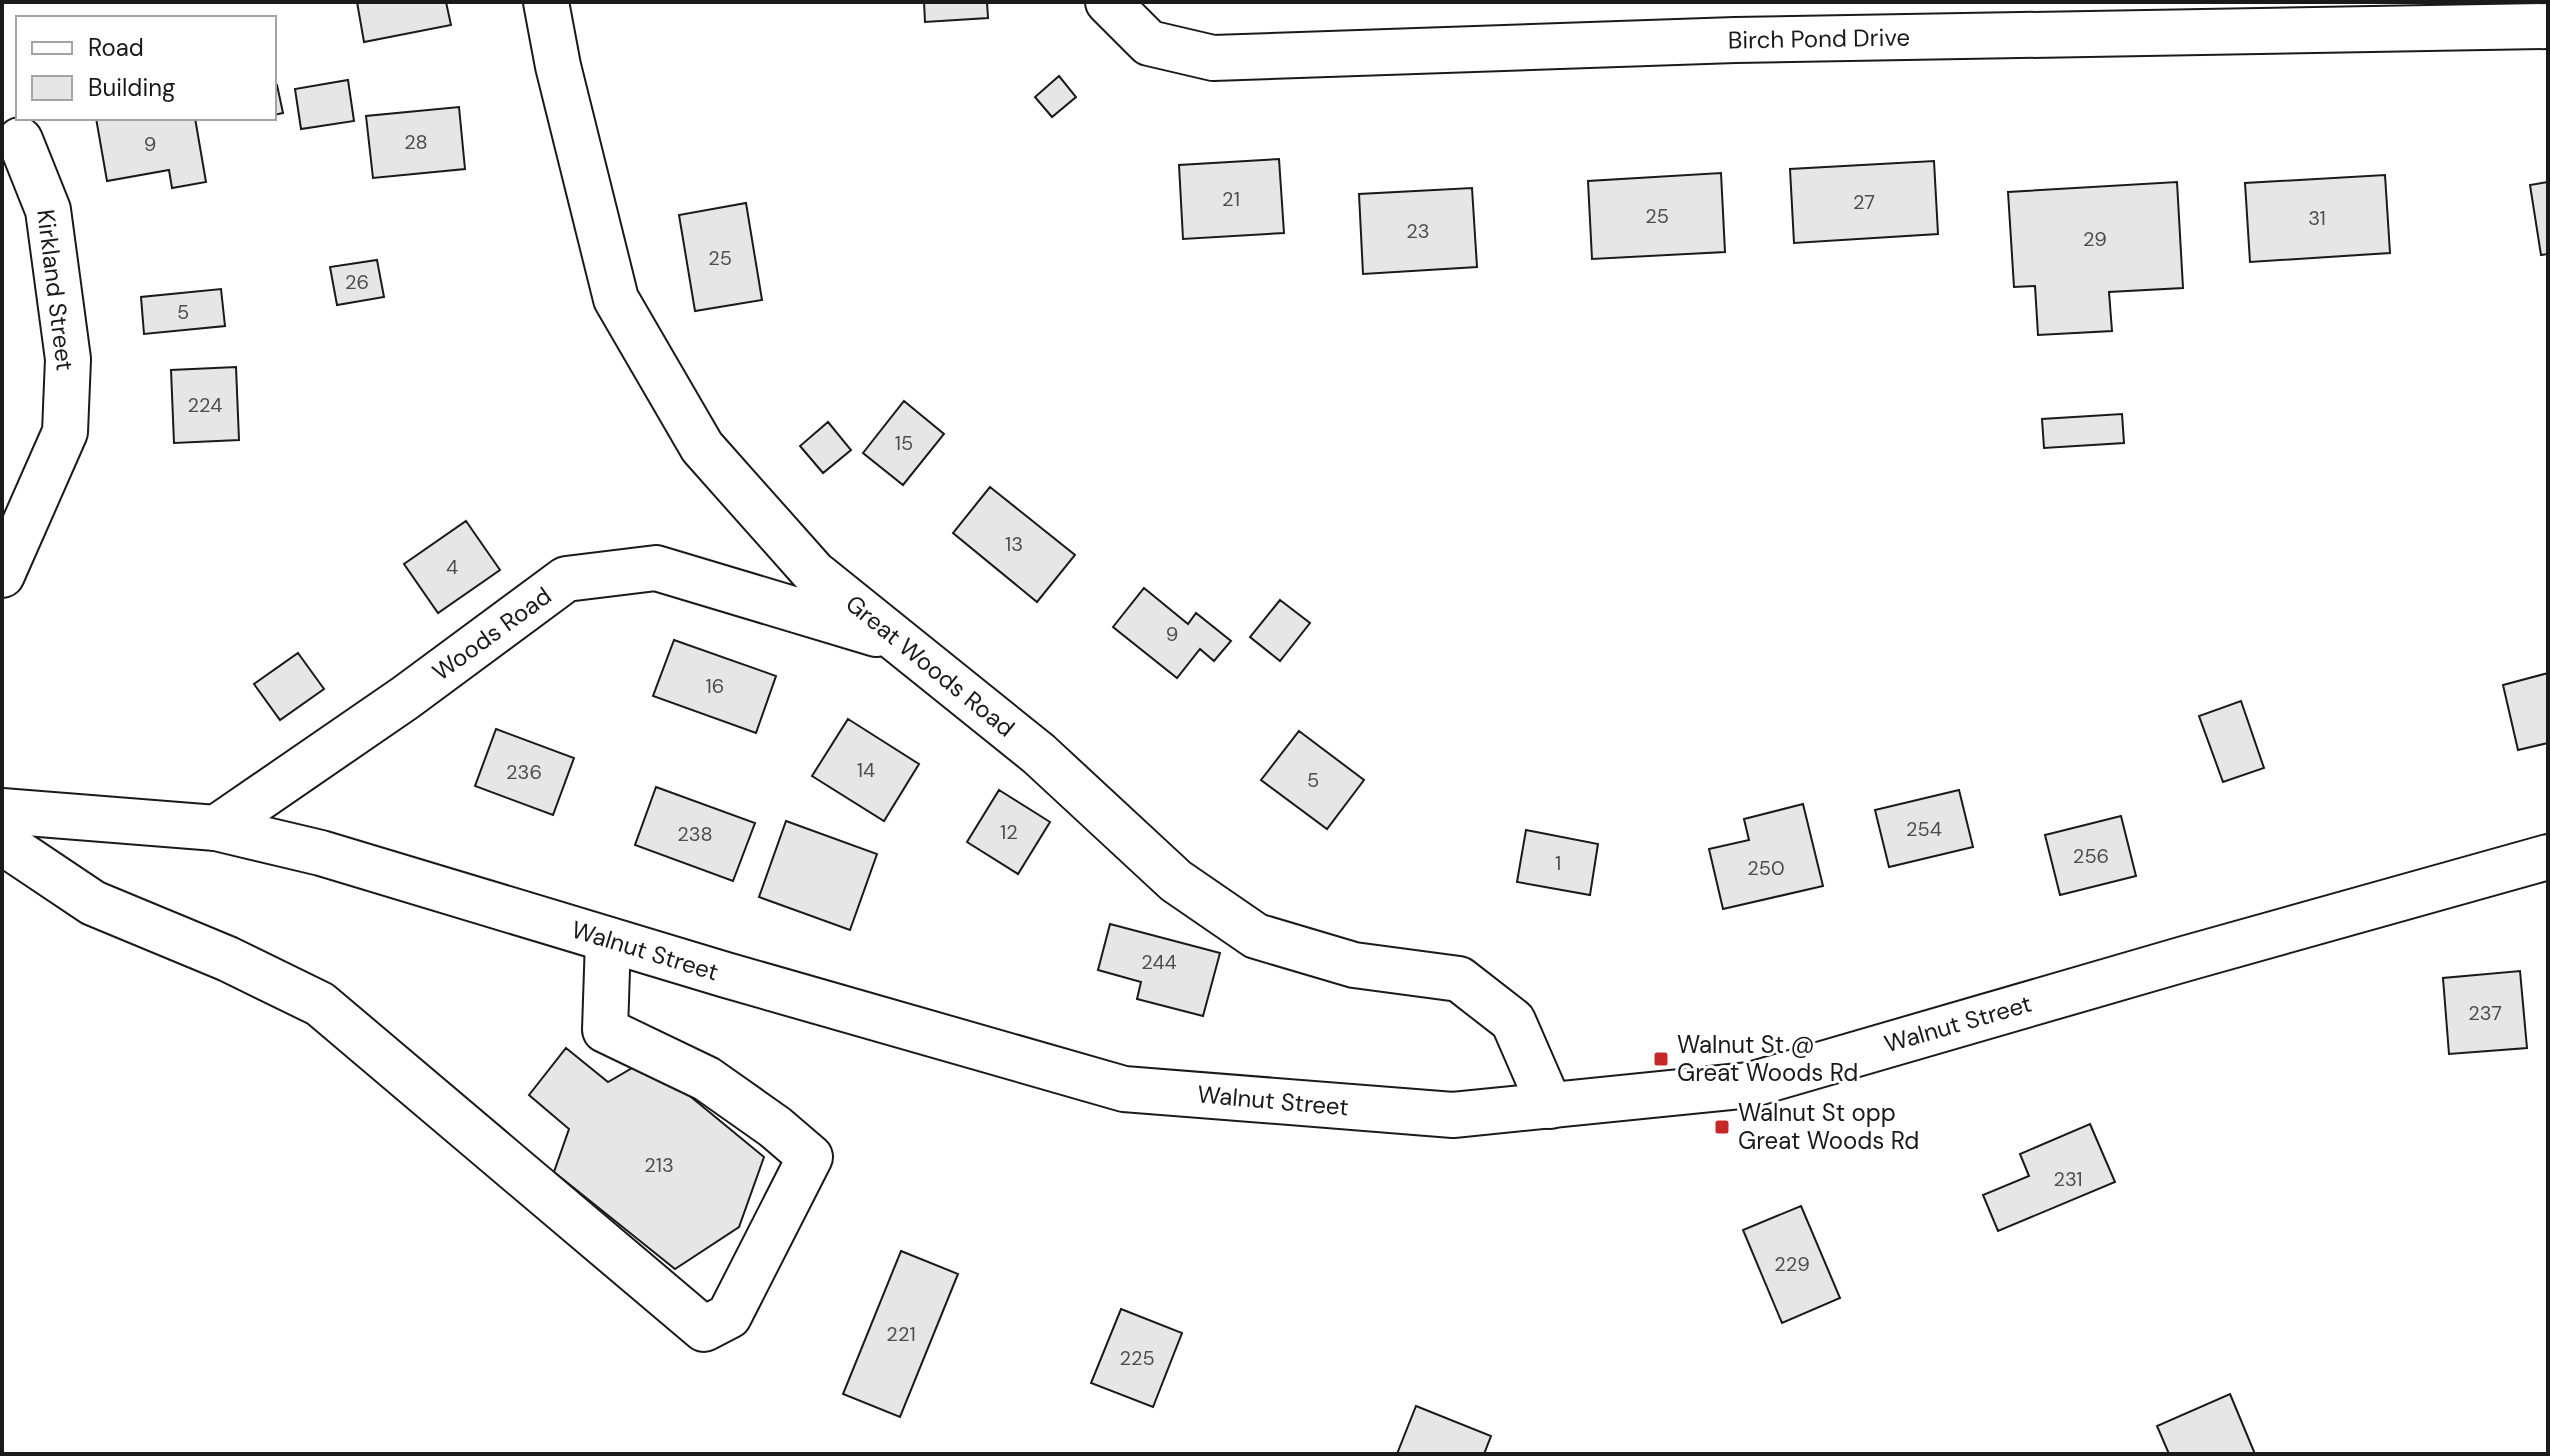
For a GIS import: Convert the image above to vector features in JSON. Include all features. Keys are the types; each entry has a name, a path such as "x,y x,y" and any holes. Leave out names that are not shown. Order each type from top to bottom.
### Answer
{"street":[{"name":"Great Woods Road","path":"546,2 558,66 616,299 702,447 814,573 1039,754 1176,881 1256,936 1354,965 1459,979 1513,1021 1550,1106"},
{"name":"Birch Pond Drive","path":"1108,2 1149,43 1213,58 1735,40 2548,26"},
{"name":"Kirkland Street","path":"2,575 65,432 68,359 48,210 20,140"},
{"name":"Woods Road","path":"216,828 405,698 566,579 656,568 898,640"},
{"name":"Walnut Street","path":"2,811 216,828 321,853 608,940 1124,1089 1453,1115 1750,1085 2548,857"},
{"path":"2,842 93,903 228,959 320,1004 704,1329 729,1316 810,1157 775,1127 707,1079 605,1030 608,940"}],"building":[{"path":"357,2 446,2 451,25 364,42"},
{"path":"924,2 987,2 988,18 925,22"},
{"path":"1059,76 1076,97 1052,117 1035,97"},
{"path":"348,80 354,121 301,129 295,89"},
{"path":"276,85 283,113 276,115"},
{"path":"459,107 465,169 373,178 366,116"},
{"path":"96,120 195,120 206,182 172,188 169,170 107,181"},
{"path":"1279,159 1284,233 1183,239 1179,165"},
{"path":"1934,161 1938,234 1794,243 1790,169"},
{"path":"1721,173 1725,252 1592,259 1588,181"},
{"path":"2385,175 2390,253 2250,262 2245,183"},
{"path":"2177,182 2183,288 2109,292 2112,331 2038,335 2035,286 2014,287 2008,192"},
{"path":"2548,182 2548,254 2541,255 2530,185"},
{"path":"1472,188 1477,267 1363,274 1359,194"},
{"path":"746,203 762,300 695,311 679,215"},
{"path":"377,260 384,297 337,305 330,267"},
{"path":"221,289 225,326 144,334 141,297"},
{"path":"236,367 239,440 174,443 171,370"},
{"path":"904,401 944,434 903,485 863,453"},
{"path":"2122,414 2124,443 2044,448 2042,419"},
{"path":"828,422 851,450 823,473 800,446"},
{"path":"990,487 1075,555 1037,602 953,533"},
{"path":"466,521 500,570 438,613 404,564"},
{"path":"1144,588 1188,624 1196,613 1231,641 1214,661 1200,649 1177,678 1113,627"},
{"path":"1280,600 1310,623 1280,661 1250,637"},
{"path":"674,640 776,676 756,733 653,696"},
{"path":"298,653 324,689 280,720 254,684"},
{"path":"2548,673 2548,743 2518,750 2503,685"},
{"path":"2241,701 2264,768 2223,782 2199,716"},
{"path":"848,719 919,764 884,821 812,776"},
{"path":"496,729 574,758 553,815 475,786"},
{"path":"1299,731 1364,780 1327,829 1261,780"},
{"path":"656,787 755,823 733,881 635,845"},
{"path":"999,790 1050,822 1018,874 967,842"},
{"path":"1959,790 1973,847 1889,867 1875,810"},
{"path":"1803,804 1823,886 1723,909 1709,849 1749,840 1744,819"},
{"path":"2121,816 2136,876 2060,895 2045,835"},
{"path":"786,821 877,854 850,930 759,897"},
{"path":"1526,830 1598,844 1590,895 1517,882"},
{"path":"1110,924 1220,953 1203,1016 1137,999 1141,982 1098,970"},
{"path":"2520,971 2527,1048 2449,1054 2443,978"},
{"path":"566,1048 608,1082 646,1060 764,1157 739,1227 675,1269 554,1172 569,1129 529,1095"},
{"path":"2090,1124 2115,1182 1998,1231 1983,1195 2029,1176 2020,1154"},
{"path":"1801,1206 1840,1298 1782,1323 1743,1230"},
{"path":"901,1251 958,1274 900,1417 843,1394"},
{"path":"1121,1309 1182,1333 1153,1407 1091,1383"},
{"path":"2230,1394 2255,1454 2169,1454 2157,1426"},
{"path":"1416,1406 1491,1436 1484,1454 1397,1454"}],"place":[{"name":"Walnut St @ Great Woods Rd","path":"1661,1059"},
{"name":"Walnut St opp Great Woods Rd","path":"1722,1127"}]}
